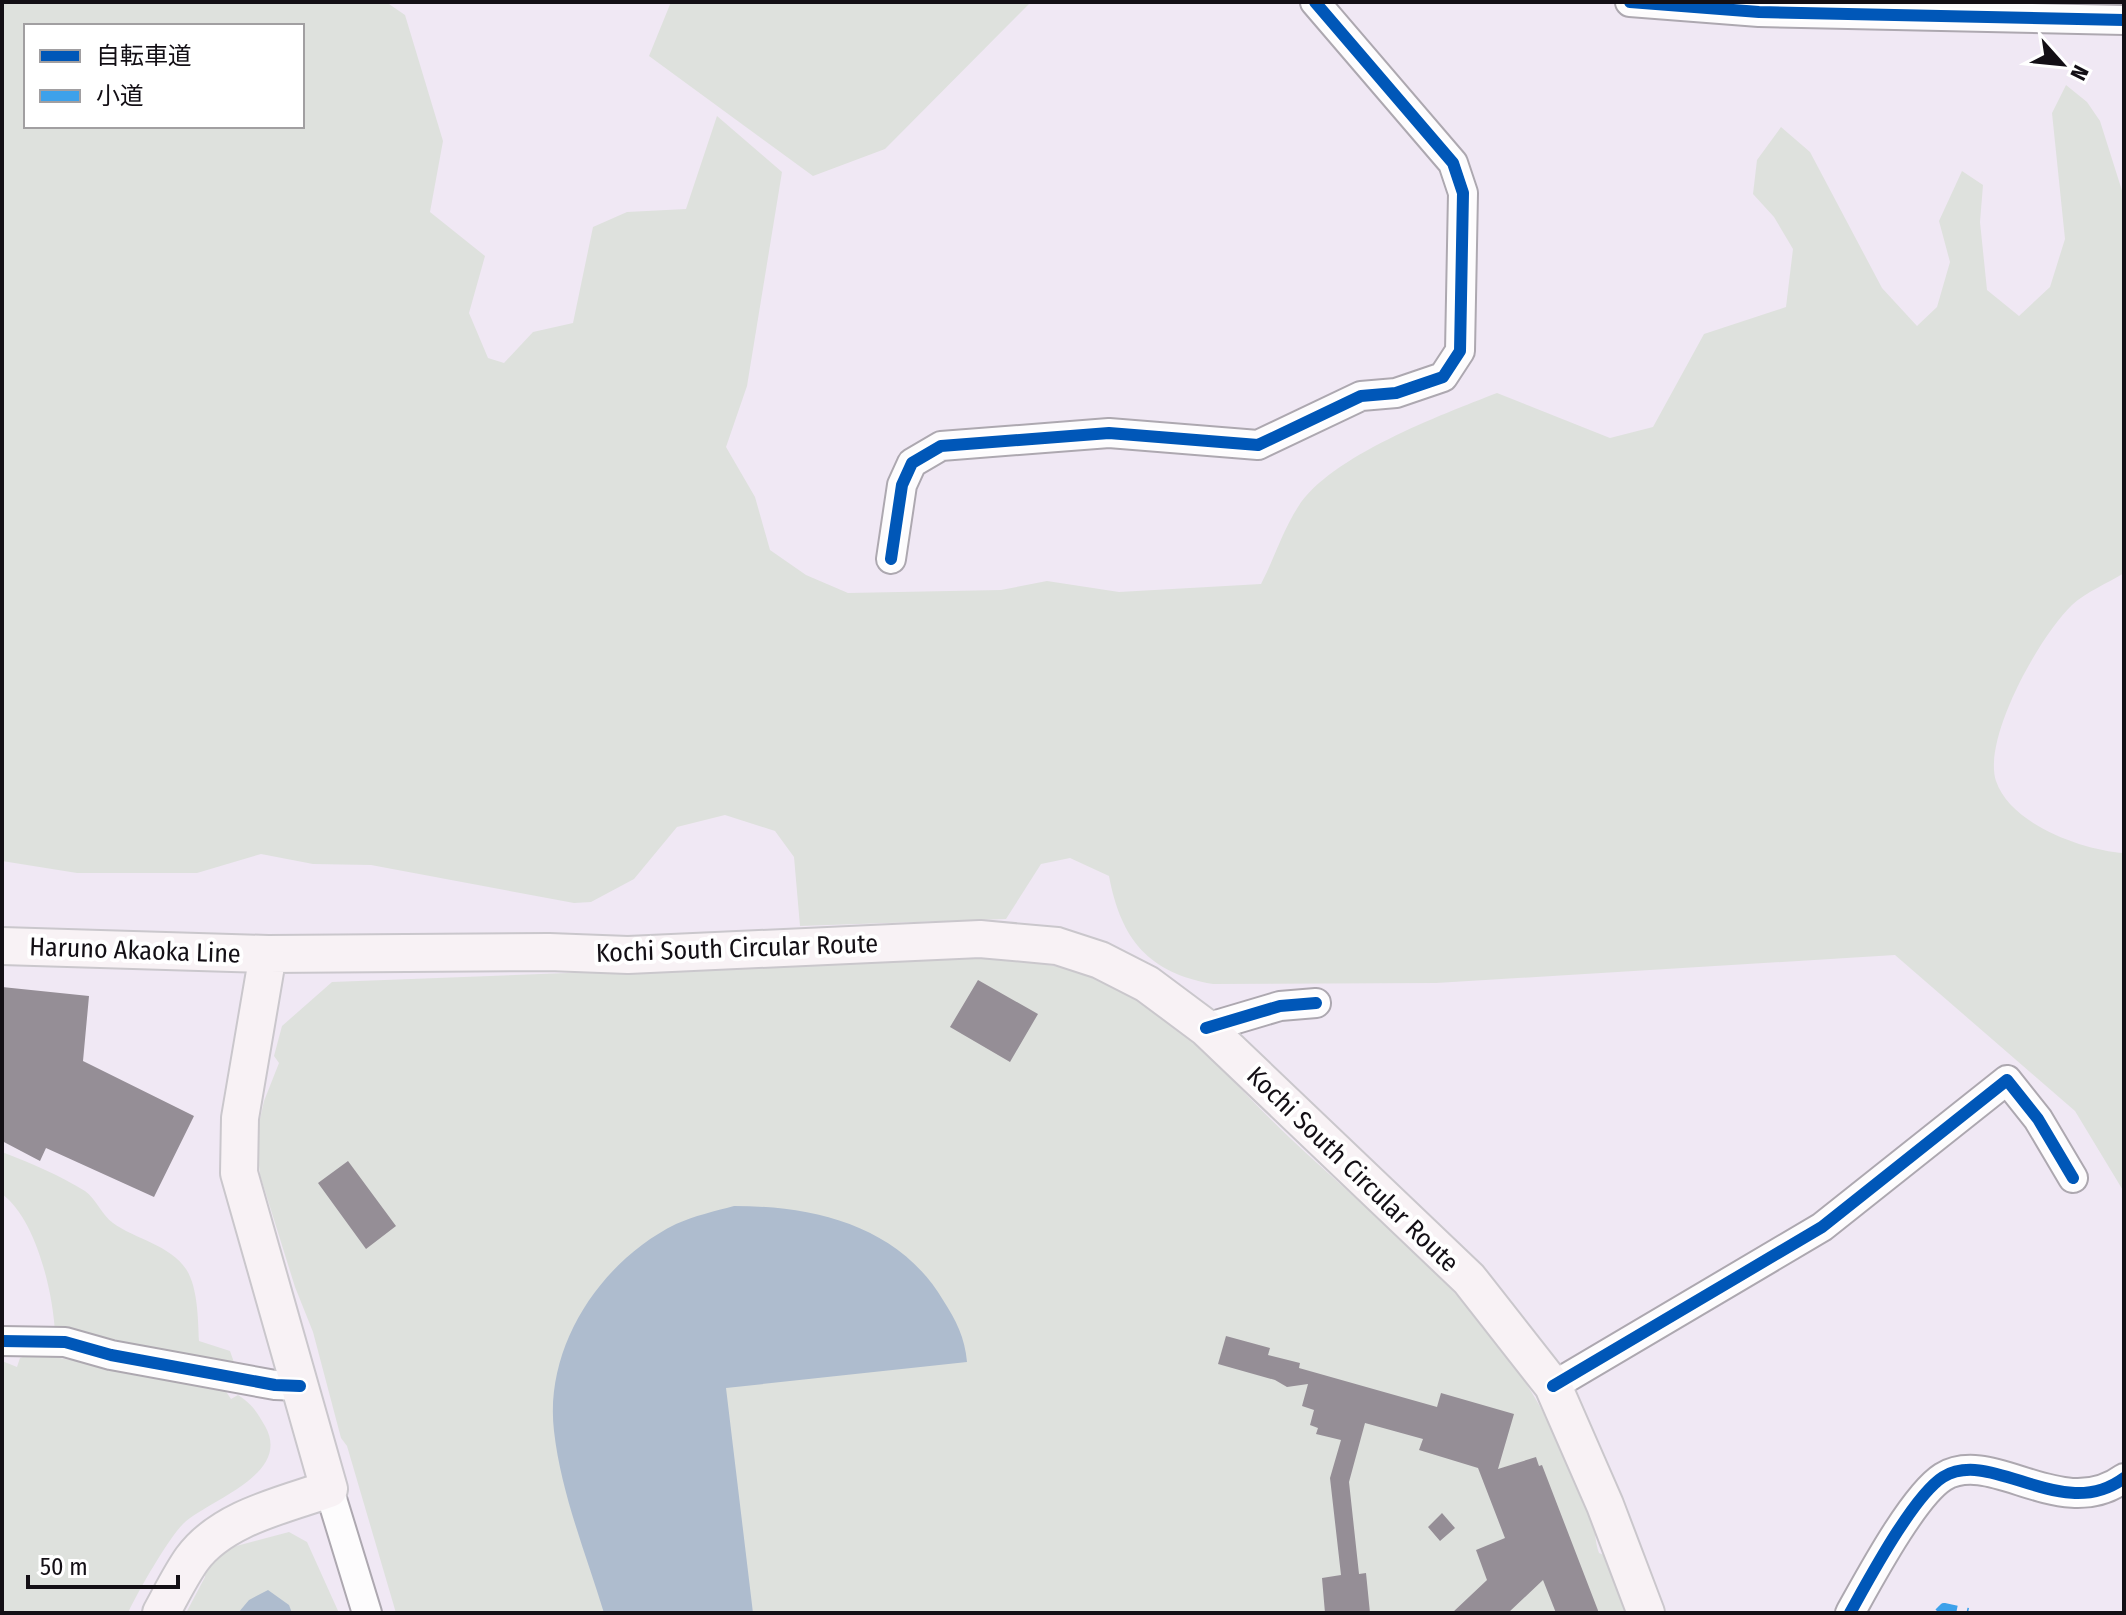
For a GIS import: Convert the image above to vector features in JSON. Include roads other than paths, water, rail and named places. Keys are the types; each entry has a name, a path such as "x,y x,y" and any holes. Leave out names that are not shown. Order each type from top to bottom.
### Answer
{"main road":[{"name":"Kochi South Circular Route","path":"268,954 549,952 628,955 1010,940 1057,946 1100,960 1147,984 1206,1028 1469,1279 1553,1386 1605,1505 1646,1613"},
{"name":"Haruno Akaoka Line","path":"2,946 268,954"},
{"path":"161,1613 193,1557 206,1543 255,1516 329,1489 239,1173 240,1118 268,954"}],"street":[{"path":"891,559 902,485 912,463 941,446 1109,433 1258,445 1361,396 1396,393 1443,377 1460,351 1463,193 1453,163 1315,2"},
{"path":"1630,2 1775,12 2124,20"},
{"path":"1206,1028 1280,1006 1316,1003"},
{"path":"1553,1386 1822,1227 2007,1080 2038,1119 2073,1178"},
{"path":"2,1341 65,1342 111,1355 275,1385 300,1386"},
{"path":"1850,1613 1875,1565 1932,1486 1949,1474 1971,1469 2047,1490 2087,1493 2103,1491 2124,1478"},
{"path":"329,1489 367,1613"}],"water":[{"path":"734,1206 795,1210 824,1216 852,1225 903,1254 925,1275 952,1315 967,1362 726,1388 753,1613 604,1613 568,1500 557,1454 553,1399 558,1368 568,1338 583,1310 602,1283 624,1260 676,1224"},
{"path":"268,1590 289,1605 292,1613 238,1613 249,1600"}]}
